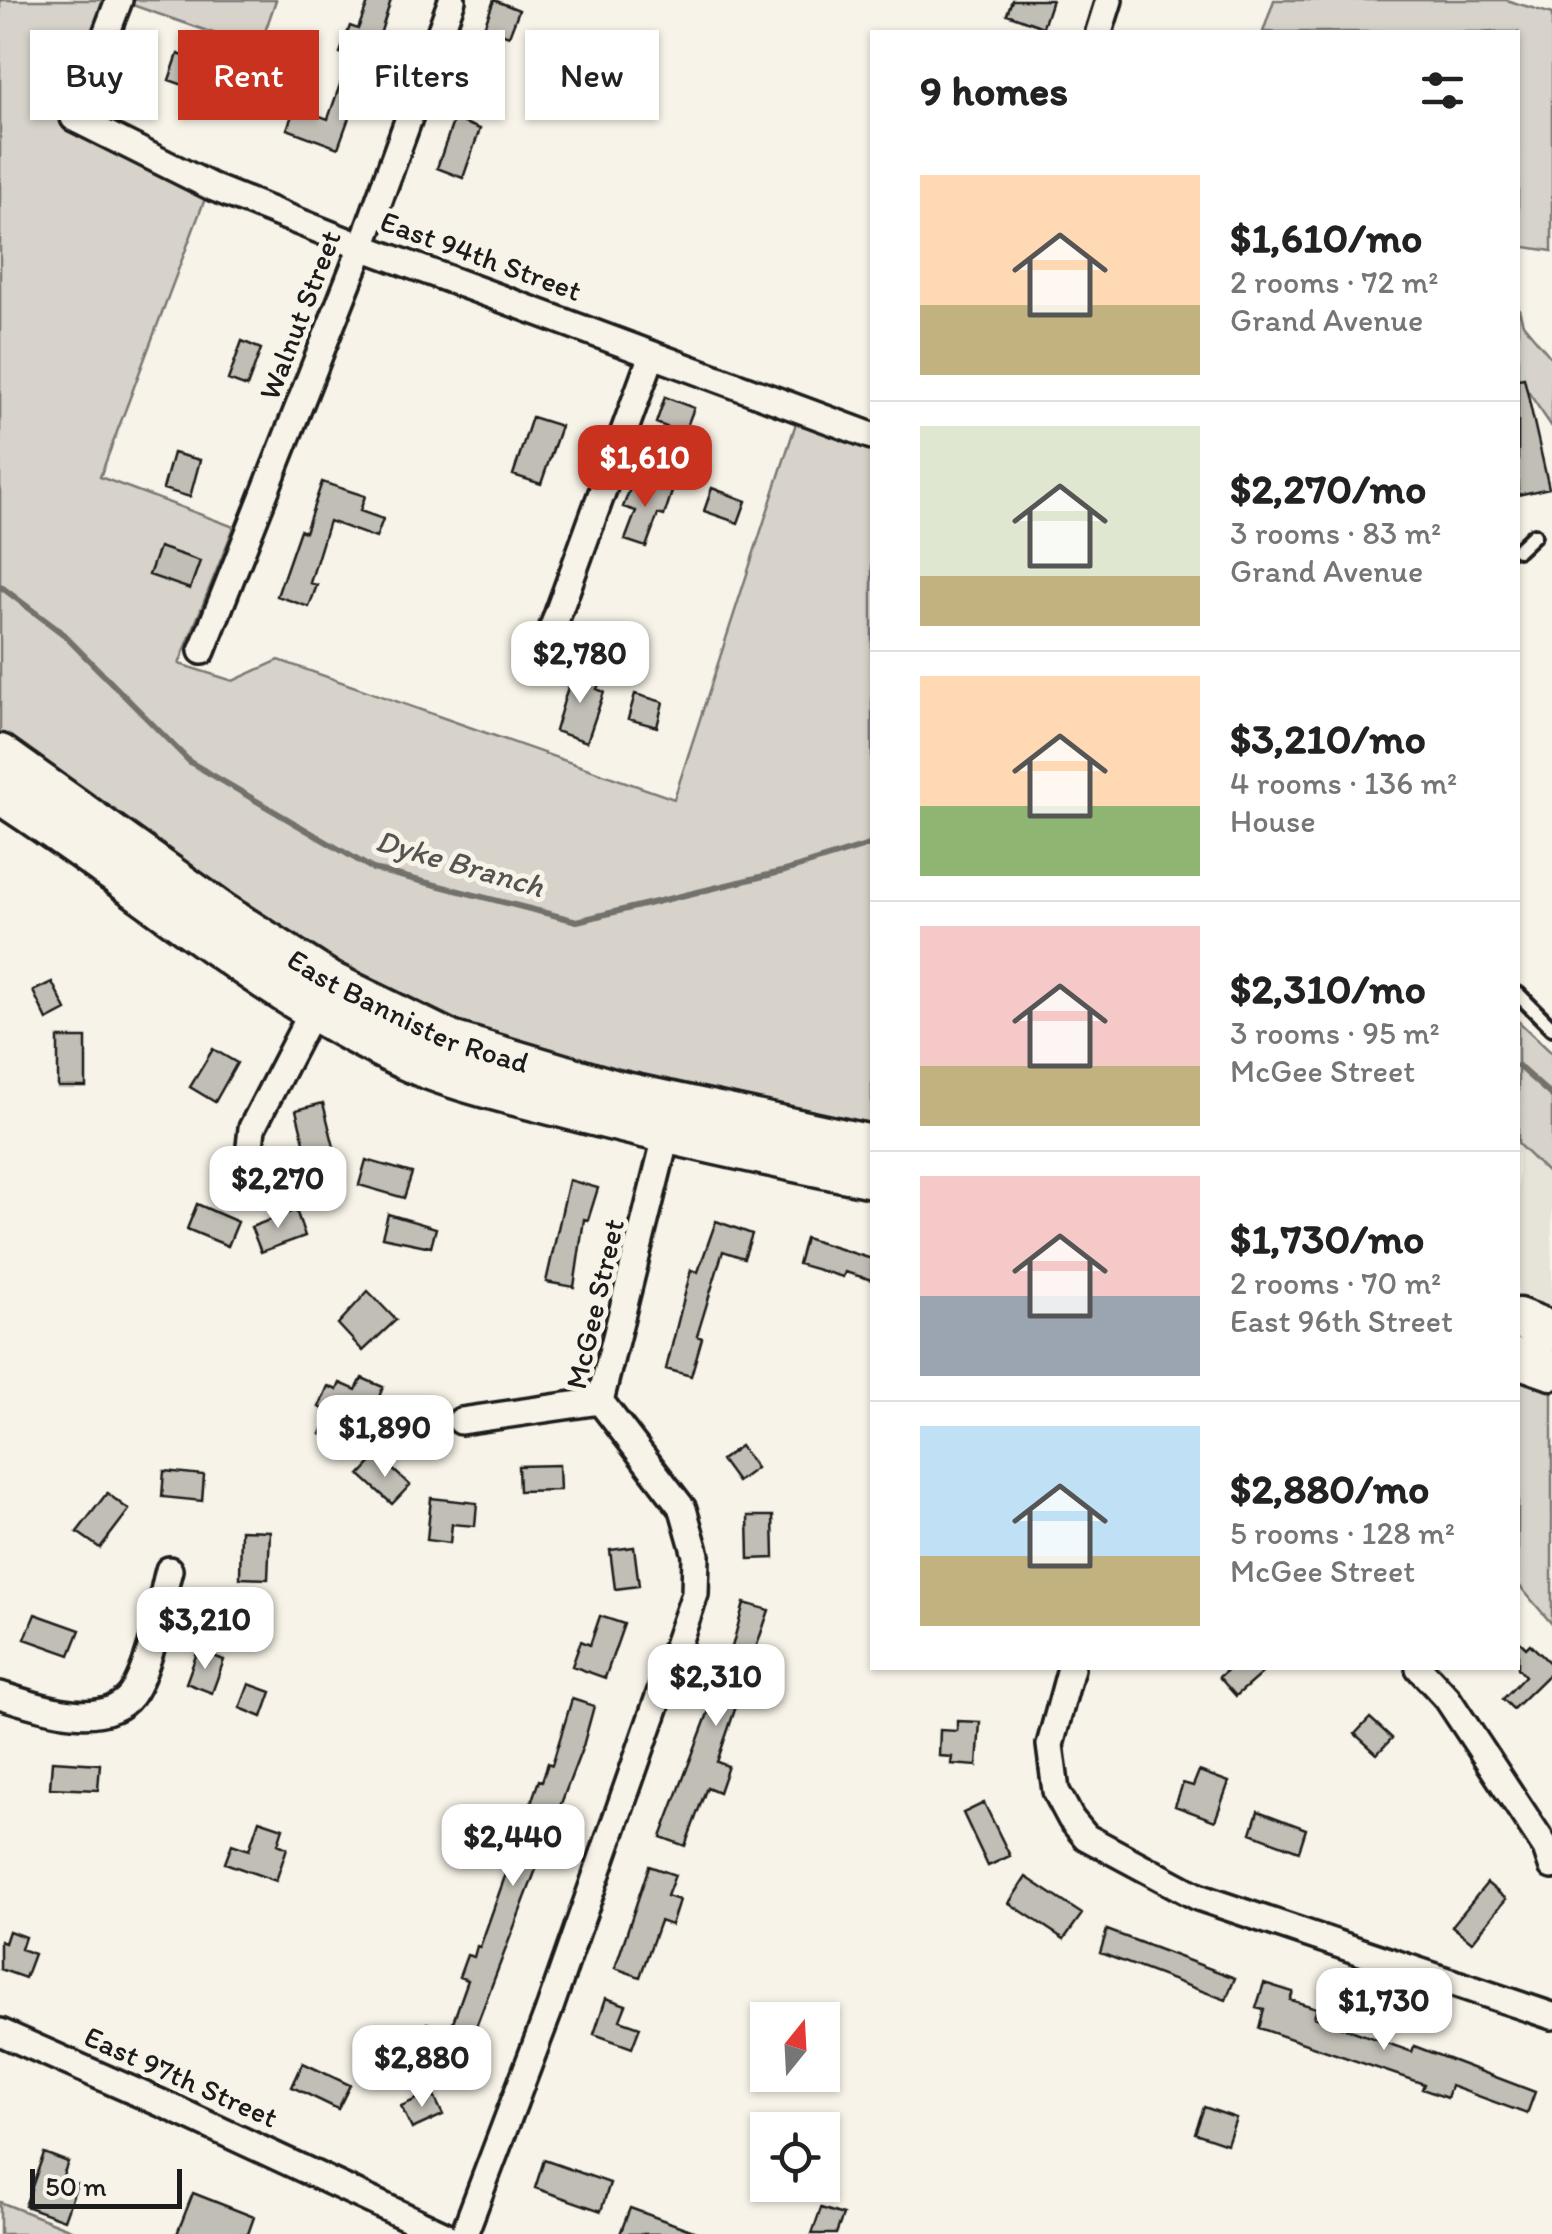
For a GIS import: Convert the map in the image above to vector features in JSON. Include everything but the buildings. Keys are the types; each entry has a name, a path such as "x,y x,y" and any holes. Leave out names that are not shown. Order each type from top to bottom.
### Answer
{"main road":[{"name":"East Bannister Road","path":"0,754 224,914 400,1058 514,1096 870,1145"},
{"name":"East Bannister Road","path":"0,794 204,940 320,996"},
{"name":"East Bannister Road","path":"670,1118 870,1177"},
{"path":"1520,1319 1552,1332"},
{"path":"1520,1359 1552,1370"}],"street":[{"name":"East 94th Street","path":"119,0 74,118 214,188 870,435"},
{"name":"Walnut Street","path":"202,651 362,246 452,0"},
{"path":"1100,30 1109,0"},
{"path":"528,661 549,638 652,354"},
{"path":"249,1156 252,1128 320,996"},
{"name":"McGee Street","path":"464,2234 548,2013 695,1594 696,1555 682,1509 600,1401 670,1118"},
{"path":"460,1421 600,1401"},
{"path":"0,1695 68,1712 101,1714 129,1698 154,1640 169,1570"},
{"path":"1069,1670 1050,1745 1056,1791 1086,1837 1198,1897 1552,2016"},
{"path":"1421,1670 1447,1698 1546,1848 1552,1866"},
{"name":"East 97th Street","path":"0,2032 442,2234"}],"lane":[{"path":"1520,548 1534,535"},
{"path":"1520,996 1552,1028"}],"shaded area":[{"path":"0,0 105,0 92,30 30,30 30,120 65,120 66,126 206,196 100,477 234,527 179,664 233,681 279,660 674,799 797,420 870,448 870,1133 604,1075 436,1020 265,925 0,741"},
{"path":"118,0 276,0 266,30 204,30"},
{"path":"1274,0 1506,0 1552,14 1552,251 1520,246 1520,30 1264,30"},
{"path":"1520,313 1523,324 1552,359 1552,427 1520,380"},
{"path":"1520,1023 1552,1053 1552,1177 1520,1146"},
{"path":"1520,1146 1552,1177 1552,1307 1548,1317 1520,1307"},
{"path":"1520,1374 1552,1387 1552,1624 1520,1586"},
{"path":"0,2202 81,2234 0,2234"}],"waterway":[{"name":"Dyke Branch","path":"0,586 62,633 190,762 373,869 577,921 785,871 870,845"},
{"name":"Dyke Branch","path":"1520,1068 1552,1096"}]}
